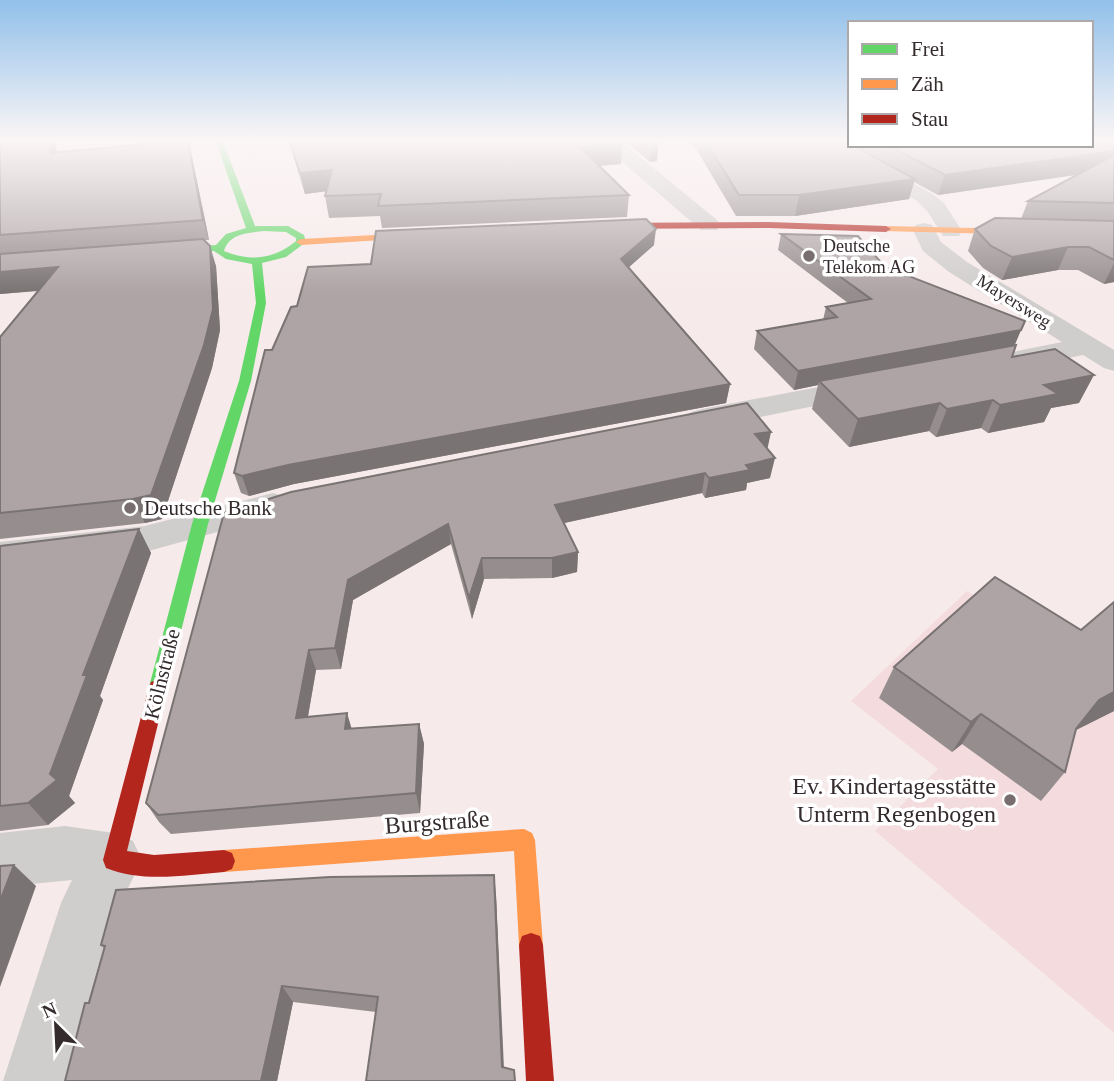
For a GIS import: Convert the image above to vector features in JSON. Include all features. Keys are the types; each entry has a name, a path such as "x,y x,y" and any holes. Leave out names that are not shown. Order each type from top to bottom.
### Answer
{"main road":[{"path":"238,192 251,229"},
{"path":"583,227 709,225 1114,234"},
{"path":"218,248 224,239 251,229 288,229 301,237 301,242"},
{"path":"218,248 219,252 233,259 257,260 281,256 301,242 442,234"},
{"path":"139,254 218,248"},
{"name":"Kölnstraße","path":"114,860 200,524 246,381 261,303 257,260"},
{"name":"Burgstraße","path":"114,860 155,866 524,840 540,1081"}],"street":[{"path":"670,192 709,225"},
{"path":"916,192 936,208 951,232"},
{"name":"Mayersweg","path":"924,230 930,246 958,267 1100,354"},
{"path":"982,365 1100,354"},
{"path":"675,424 891,382"},
{"path":"0,556 145,539 308,496"},
{"path":"0,860 65,852 114,860"},
{"name":"Kölnstraße","path":"36,1081 90,903 114,860"}],"shaded area":[{"name":"Ev. Kindertagesstätte Unterm Regenbogen","path":"967,591 1114,684 1114,1033 875,831 938,769 851,701"}],"building":[{"path":"0,192 198,192 203,220 0,235"},
{"path":"326,192 626,192 629,195 378,206 381,194 325,196"},
{"path":"737,192 818,192 799,195 739,195"},
{"path":"1044,192 1114,192 1114,203 1028,201"},
{"path":"995,218 1114,221 1114,260 1089,247 1068,247 1012,257 991,246 975,229"},
{"path":"646,219 656,229 621,259 730,384 288,465 242,476 234,473 265,350 272,350 291,307 297,306 308,267 371,264 376,231"},
{"path":"781,234 858,236 885,267 1025,321 1021,330 798,371 757,331 837,317 826,307 871,299"},
{"path":"203,239 210,246 213,309 204,345 151,495 0,513 0,337 58,267 0,272 0,254"},
{"path":"1016,345 1012,357 1055,349 1094,375 1044,385 1058,394 1000,405 993,400 947,409 940,403 858,419 819,381"},
{"path":"747,403 771,432 755,434 775,458 746,465 750,470 709,478 705,473 555,505 578,552 552,558 482,558 469,598 448,524 348,580 335,648 309,650 296,718 347,713 345,729 419,724 416,793 158,815 146,803 224,513 291,492"},
{"path":"139,529 83,675 87,675 50,774 57,780 28,803 0,806 0,546"},
{"path":"995,577 1081,630 1114,602 1114,692 1099,700 1076,729 1065,772 981,714 971,722 894,667"},
{"path":"14,865 0,901 0,866"},
{"path":"494,875 502,1067 514,1070 515,1081 366,1081 378,997 282,986 261,1081 65,1081 85,1003 89,1003 105,946 101,945 116,890 330,877"}],"traffic: fast":[{"path":"238,192 251,229"},
{"path":"264,228 288,229 301,237 301,242 273,259 251,261 219,252 224,240 229,236 264,228"},
{"path":"159,252 218,248"},
{"path":"158,687 200,524 245,381 261,303 257,260"}],"traffic: slow":[{"path":"886,229 1114,234"},
{"path":"301,242 428,235"},
{"path":"224,861 524,840 531,945"}],"traffic: jam":[{"path":"600,226 769,225 886,229"},
{"path":"158,687 114,860 154,866 224,861"},
{"path":"531,945 540,1081"}],"place":[{"name":"Deutsche Telekom AG","path":"809,256"},
{"name":"Deutsche Bank","path":"130,508"},
{"name":"Ev. Kindertagesstätte Unterm Regenbogen","path":"1010,800"}]}
